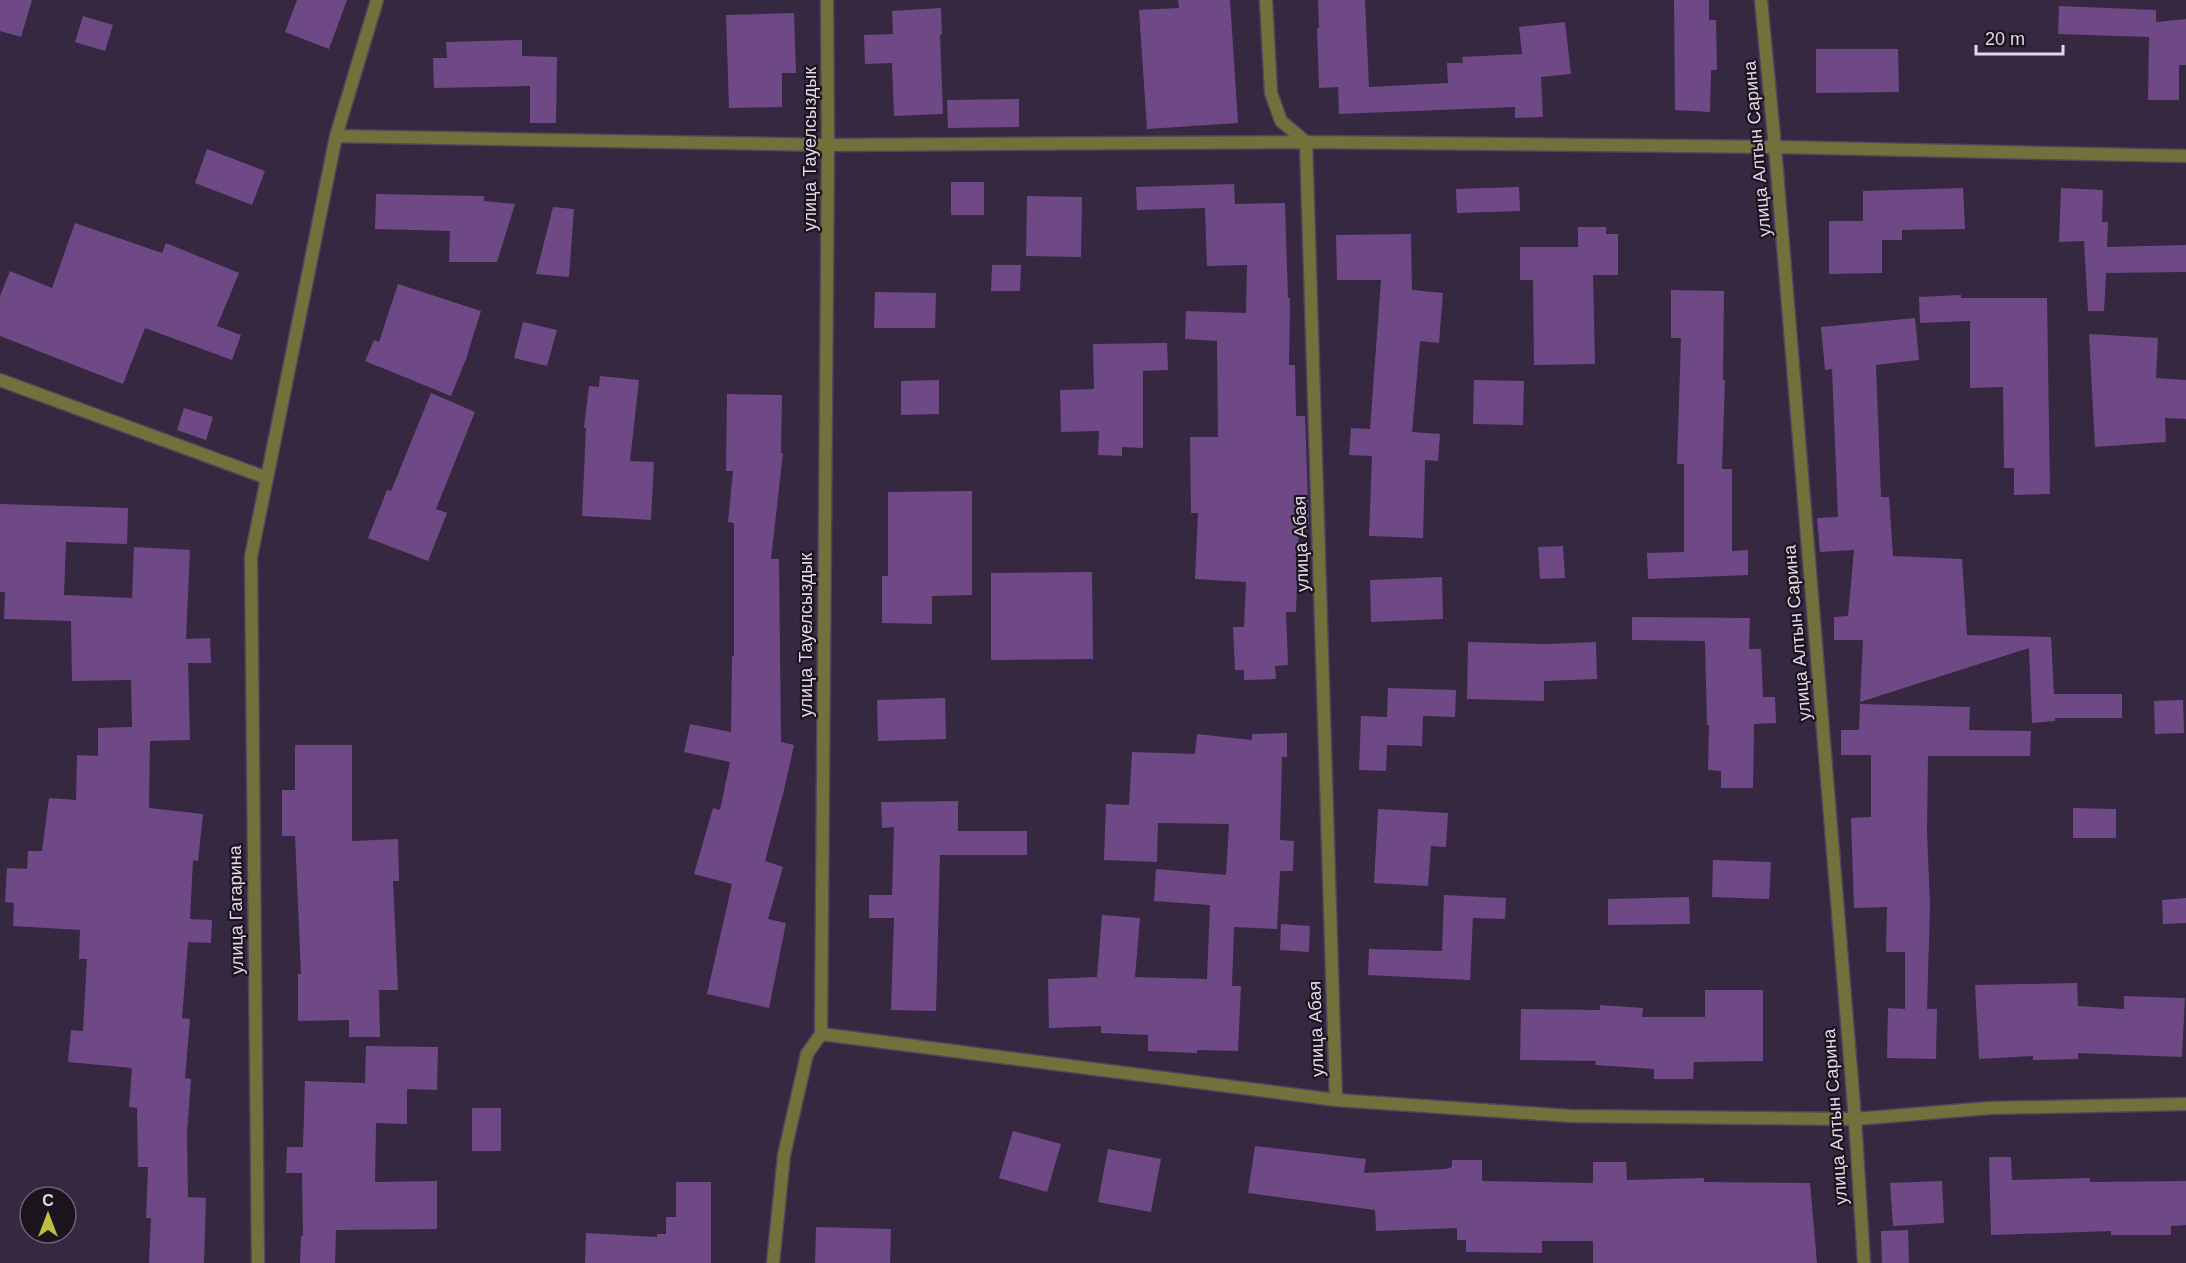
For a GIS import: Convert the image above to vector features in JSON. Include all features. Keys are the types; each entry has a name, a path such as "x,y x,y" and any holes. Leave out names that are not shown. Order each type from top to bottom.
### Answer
{"street":[{"path":"377,0 336,136 828,145 1306,142 1775,147 2186,156"},
{"name":"улица Тауелсыздык","path":"821,1034 828,145 827,0"},
{"path":"1266,0 1271,93 1281,121 1306,142"},
{"name":"улица Алтын Сарина","path":"1761,0 1855,1119 1864,1263"},
{"name":"улица Гагарина","path":"258,1263 251,557 336,136"},
{"name":"улица Абая","path":"1306,142 1336,1100"},
{"path":"0,380 267,478"},
{"path":"774,1263 784,1155 807,1054 821,1034 1336,1100 1569,1116 1855,1119 1990,1108 2186,1104"}],"building":[{"path":"0,0 32,0 21,37 0,31"},
{"path":"297,0 347,0 329,49 285,32"},
{"path":"1178,0 1230,0 1238,123 1147,129 1139,10 1179,8"},
{"path":"1318,0 1365,0 1369,87 1448,83 1447,63 1463,63 1462,57 1522,54 1519,27 1565,22 1571,74 1541,77 1543,117 1515,118 1515,107 1339,114 1338,87 1319,88"},
{"path":"1674,0 1709,0 1709,20 1716,20 1717,70 1711,70 1710,112 1675,110"},
{"path":"2059,6 2156,10 2156,22 2186,19 2186,65 2179,65 2179,100 2148,100 2149,37 2058,34"},
{"path":"941,8 943,114 894,116 892,63 865,64 864,35 893,34 892,11"},
{"path":"794,13 796,73 782,73 782,107 729,108 726,15"},
{"path":"83,16 113,25 105,51 75,42"},
{"path":"522,40 522,56 557,57 556,123 530,123 530,86 434,88 433,58 447,58 446,42"},
{"path":"1816,49 1898,49 1899,92 1816,93"},
{"path":"1019,99 1019,127 948,128 947,100"},
{"path":"207,149 265,171 252,205 195,183"},
{"path":"951,182 984,182 984,215 951,215"},
{"path":"1234,184 1235,204 1285,203 1288,298 1290,298 1289,365 1295,365 1296,416 1305,416 1309,528 1299,528 1296,612 1286,612 1288,665 1275,666 1276,679 1244,680 1244,670 1235,670 1233,627 1244,627 1246,582 1195,579 1198,513 1191,513 1190,437 1218,437 1217,341 1185,339 1186,311 1246,313 1247,265 1207,266 1205,208 1137,210 1136,187"},
{"path":"1519,187 1520,211 1457,213 1456,189"},
{"path":"1963,188 1965,229 1902,230 1902,240 1882,240 1882,273 1829,274 1829,221 1863,221 1863,191"},
{"path":"2061,188 2103,190 2102,222 2108,222 2107,247 2186,245 2186,272 2106,273 2104,311 2088,311 2084,241 2059,242"},
{"path":"376,194 484,196 484,201 515,204 497,262 449,262 450,231 375,229"},
{"path":"1027,196 1082,197 1081,257 1026,256"},
{"path":"553,207 574,209 569,277 536,274"},
{"path":"75,223 162,253 166,243 239,273 217,326 241,335 232,360 145,328 123,384 0,336 0,296 10,271 52,288"},
{"path":"1578,227 1606,227 1606,234 1618,234 1618,275 1593,275 1595,364 1534,365 1533,280 1520,280 1520,247 1578,247"},
{"path":"1411,234 1412,290 1443,293 1439,343 1420,341 1412,432 1440,434 1438,461 1425,460 1423,538 1369,536 1372,456 1349,455 1351,428 1370,429 1381,280 1337,280 1336,235"},
{"path":"992,265 1021,265 1020,291 991,291"},
{"path":"398,284 481,311 466,359 451,396 365,361 374,340 379,342"},
{"path":"1671,290 1724,291 1723,380 1725,380 1722,469 1732,469 1732,551 1748,550 1748,575 1648,579 1647,553 1684,552 1684,464 1677,464 1681,338 1671,338"},
{"path":"875,292 936,293 935,328 874,328"},
{"path":"1961,295 1961,298 2047,298 2050,494 2014,495 2014,468 2004,468 2003,387 1970,388 1970,321 1920,323 1919,297"},
{"path":"1915,318 1919,360 1876,365 1881,497 1889,497 1893,556 1962,559 1967,635 2051,637 2054,694 2122,694 2122,718 2055,718 2055,721 2032,723 2029,648 1860,702 1863,640 1834,640 1834,617 1848,616 1854,550 1820,552 1817,518 1838,517 1832,369 1825,370 1821,327"},
{"path":"523,322 557,330 547,366 514,358"},
{"path":"2089,334 2158,338 2156,378 2186,380 2186,419 2165,418 2166,442 2095,447"},
{"path":"1167,343 1168,370 1143,371 1143,448 1122,447 1122,456 1098,455 1099,431 1061,432 1060,390 1094,389 1093,344"},
{"path":"600,376 639,380 630,461 654,462 651,520 582,516 586,428 584,428 589,386 599,387"},
{"path":"939,380 939,414 901,415 901,381"},
{"path":"1474,380 1524,381 1523,425 1473,424"},
{"path":"431,393 475,412 436,509 447,513 428,561 368,538 387,490 391,491"},
{"path":"727,394 782,395 781,453 783,453 771,559 779,559 781,742 794,745 765,861 783,867 768,919 786,923 769,1008 707,994 732,884 694,874 713,808 720,810 730,762 684,752 690,724 731,732 732,656 734,656 734,523 728,522 733,471 726,471"},
{"path":"184,408 213,417 206,440 177,430"},
{"path":"972,491 972,595 932,596 932,624 882,623 882,576 888,576 888,492"},
{"path":"0,504 128,508 127,544 66,542 64,595 132,598 134,547 190,550 186,639 210,638 211,663 188,663 190,740 150,741 149,808 203,814 198,861 193,860 190,919 212,920 211,943 188,942 182,1018 190,1019 185,1078 191,1079 187,1134 188,1197 206,1198 204,1263 149,1263 151,1218 146,1218 148,1167 138,1167 137,1108 129,1107 132,1068 68,1062 71,1030 83,1031 87,959 79,959 80,930 13,926 14,903 5,902 7,868 27,869 28,851 42,851 49,798 76,800 77,755 98,756 98,728 132,727 131,680 72,681 71,621 4,619 5,592 0,592"},
{"path":"1563,546 1565,578 1540,579 1538,547"},
{"path":"1092,572 1093,659 991,660 991,573"},
{"path":"1442,577 1443,619 1371,622 1370,580"},
{"path":"1632,617 1750,618 1749,649 1761,649 1763,697 1775,697 1776,723 1754,724 1753,788 1721,788 1721,771 1708,770 1709,725 1707,725 1705,641 1632,640"},
{"path":"1468,642 1547,644 1596,642 1597,679 1544,681 1544,701 1467,699"},
{"path":"1388,688 1456,690 1455,717 1423,716 1422,746 1387,745 1386,771 1359,770 1361,716 1387,717"},
{"path":"945,698 946,739 878,741 877,700"},
{"path":"2183,700 2184,733 2155,734 2154,701"},
{"path":"1860,704 1970,707 1969,730 2031,731 2030,756 1928,756 1927,832 1930,905 1927,1009 1937,1009 1936,1059 1887,1058 1888,1008 1905,1009 1905,952 1886,952 1887,907 1854,908 1851,818 1871,817 1871,755 1841,755 1841,730 1859,730"},
{"path":"1287,733 1287,757 1282,757 1280,840 1294,841 1293,871 1280,871 1277,929 1234,927 1232,986 1241,986 1238,1051 1197,1050 1197,1053 1148,1051 1148,1035 1101,1033 1101,1026 1049,1028 1048,979 1097,977 1102,915 1140,918 1135,977 1207,979 1210,905 1154,901 1156,869 1226,875 1229,824 1158,823 1157,862 1104,860 1106,804 1129,805 1132,752 1195,754 1197,734 1252,740 1252,734"},
{"path":"295,745 352,745 352,841 398,839 399,881 393,881 398,990 379,990 380,1037 349,1037 349,1020 298,1021 298,974 301,974 295,836 282,836 282,790 295,790"},
{"path":"958,801 958,831 1027,831 1027,855 940,855 936,1011 891,1010 894,918 869,918 869,895 892,895 894,827 882,828 881,802"},
{"path":"2073,808 2116,809 2116,838 2073,838"},
{"path":"1378,809 1448,813 1446,847 1431,846 1428,886 1374,883"},
{"path":"1713,860 1771,862 1769,899 1712,897"},
{"path":"1444,895 1506,898 1505,919 1473,918 1470,980 1368,975 1369,949 1442,951"},
{"path":"1689,897 1690,924 1608,925 1608,899"},
{"path":"2186,898 2186,923 2163,924 2162,900"},
{"path":"1281,924 1310,926 1309,952 1280,950"},
{"path":"2077,983 2078,1006 2124,1009 2124,996 2185,998 2182,1057 2078,1053 2078,1059 2033,1060 2033,1056 1979,1059 1975,985"},
{"path":"1705,990 1763,990 1763,1061 1694,1062 1693,1079 1654,1079 1654,1069 1595,1065 1596,1061 1520,1060 1521,1009 1600,1010 1600,1005 1643,1008 1642,1017 1705,1017"},
{"path":"366,1046 438,1047 437,1090 407,1089 407,1124 376,1123 375,1182 437,1181 437,1229 336,1230 335,1263 300,1263 301,1236 303,1236 302,1173 286,1173 287,1147 303,1147 305,1081 365,1083"},
{"path":"472,1108 501,1108 501,1151 472,1151"},
{"path":"1013,1131 1061,1144 1047,1192 999,1178"},
{"path":"1255,1146 1366,1159 1364,1173 1446,1169 1452,1167 1452,1160 1482,1160 1482,1181 1593,1183 1593,1162 1626,1162 1627,1180 1704,1178 1704,1182 1810,1183 1817,1263 1593,1263 1593,1241 1542,1241 1542,1253 1466,1252 1466,1240 1457,1240 1457,1228 1376,1231 1375,1210 1248,1193"},
{"path":"1108,1149 1161,1159 1151,1212 1098,1202"},
{"path":"1989,1157 2011,1157 2012,1180 2090,1178 2090,1182 2186,1181 2186,1225 2171,1226 2171,1235 2111,1235 2111,1231 1991,1235"},
{"path":"1942,1181 1944,1223 1893,1226 1890,1183"},
{"path":"676,1182 711,1182 711,1263 585,1263 586,1233 657,1237 657,1234 666,1234 666,1217 676,1217"},
{"path":"816,1227 891,1229 890,1263 815,1263"},
{"path":"1908,1230 1909,1263 1882,1263 1881,1231"}]}
